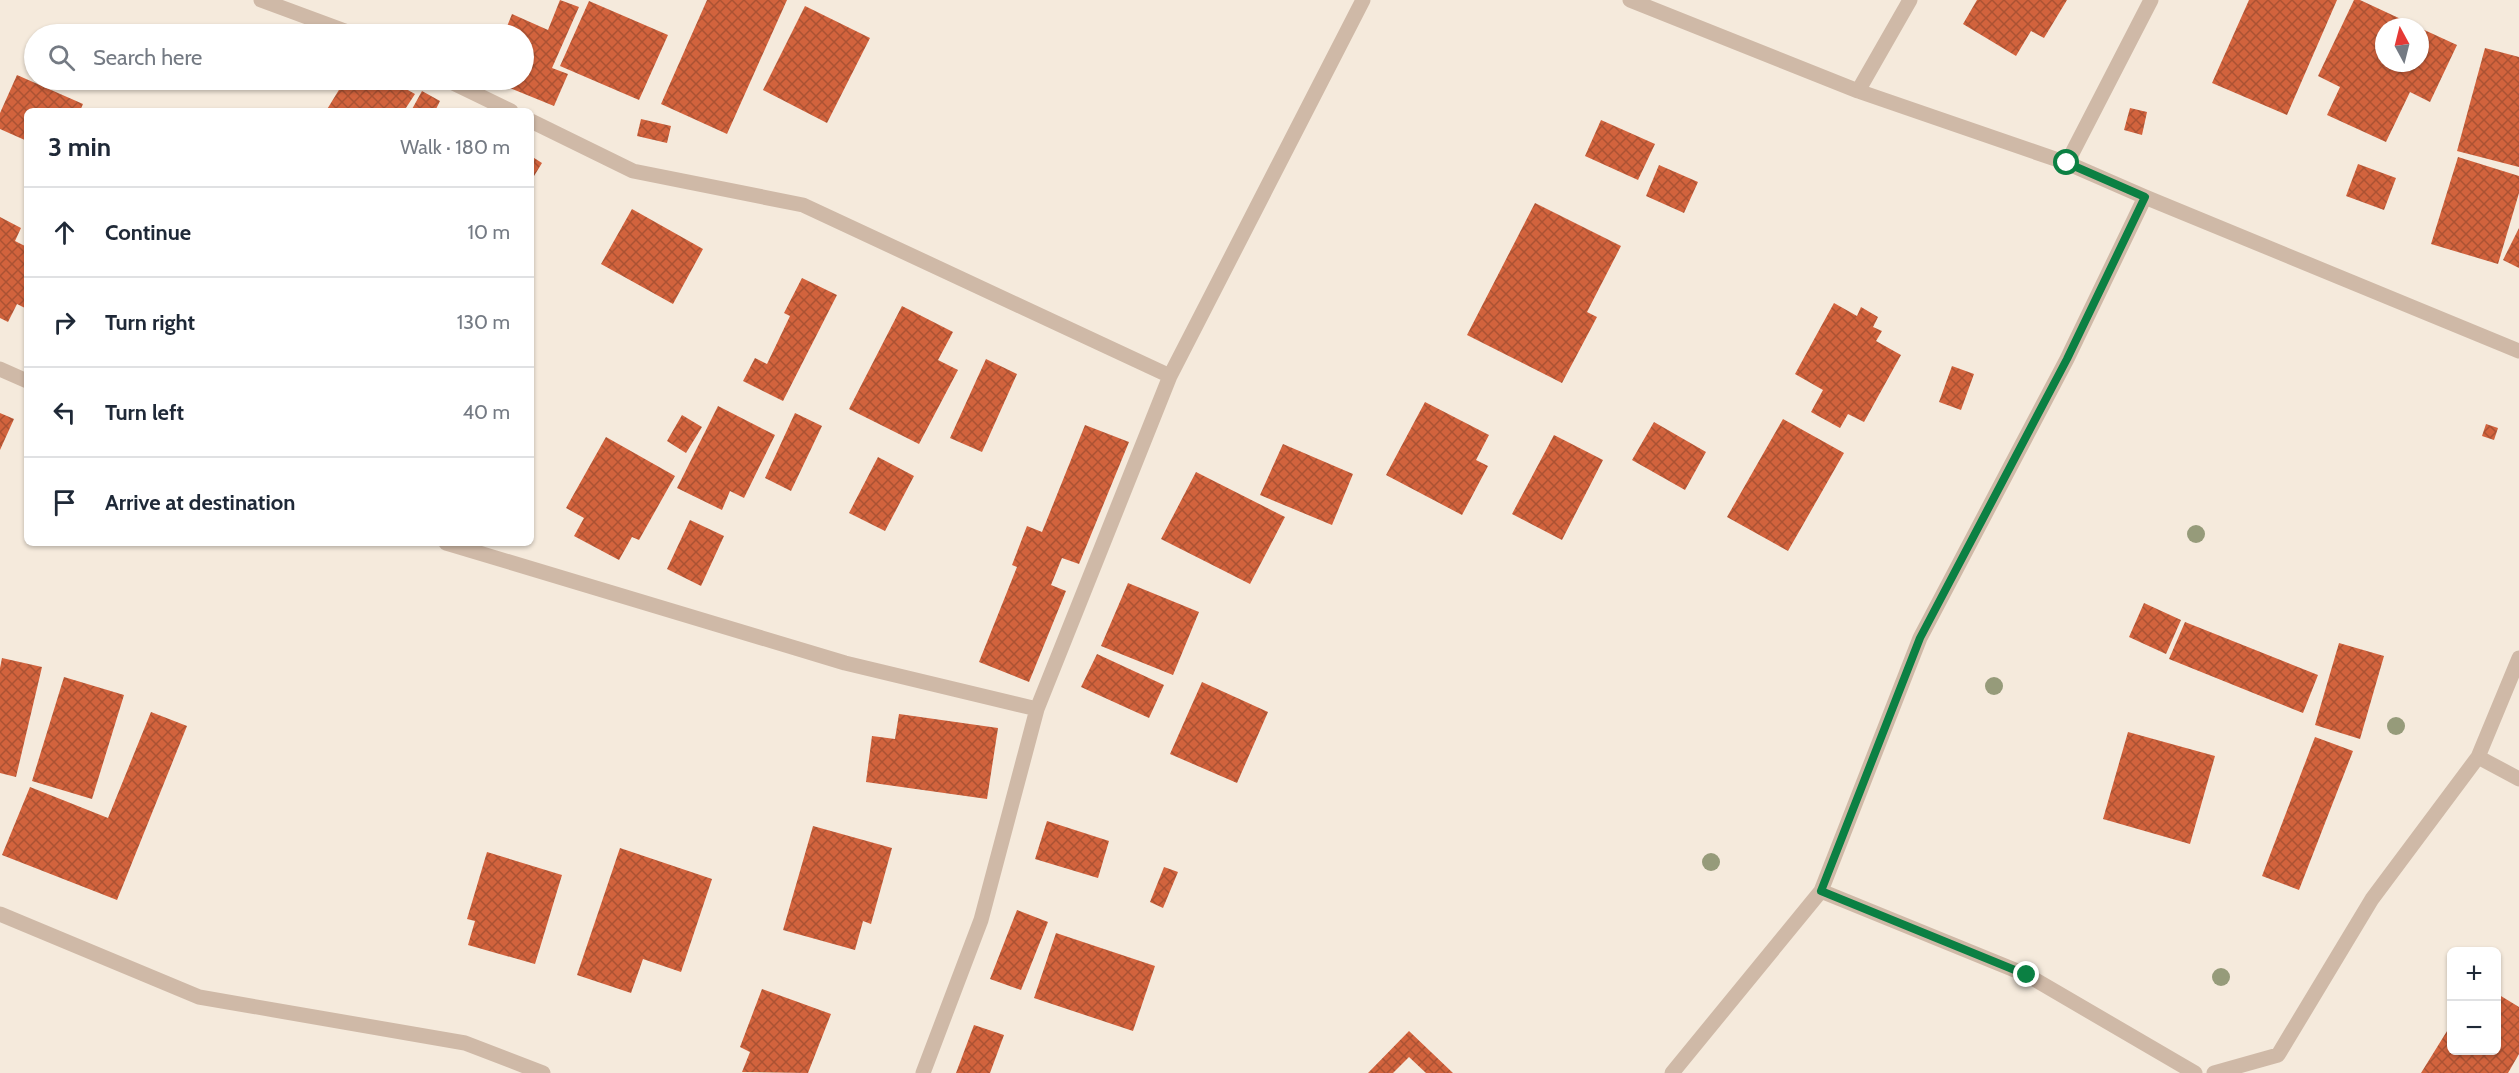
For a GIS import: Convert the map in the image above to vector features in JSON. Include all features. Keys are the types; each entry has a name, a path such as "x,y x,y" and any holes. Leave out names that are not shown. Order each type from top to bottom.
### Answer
{"street":[{"path":"261,0 325,24"},
{"path":"923,1073 981,920 1037,709 1170,376 1363,0"},
{"path":"1630,0 1858,91 2067,163 2519,351"},
{"path":"1858,91 1910,0"},
{"path":"2067,163 2151,0"},
{"path":"468,90 505,108"},
{"path":"534,122 633,171 802,205 1170,376"},
{"path":"1672,1073 1821,891 1920,638 2067,359 2145,197"},
{"path":"0,369 24,380"},
{"path":"456,546 845,663 1037,709"},
{"path":"2214,1073 2278,1055 2372,899 2478,757 2519,658"},
{"path":"2478,757 2519,778"},
{"path":"1821,891 2027,975 2195,1073"},
{"path":"0,914 199,997 465,1043 543,1073"}],"building":[{"path":"560,0 579,7 552,68 568,74 554,106 515,90 534,90 534,24 508,24 512,14 548,30"},
{"path":"707,0 787,0 727,134 661,104"},
{"path":"1977,0 2067,0 2044,38 2031,31 2016,56 1963,24"},
{"path":"2249,0 2337,0 2287,115 2212,83"},
{"path":"2354,0 2360,0 2399,18 2375,18 2375,72 2429,72 2429,32 2457,45 2430,102 2410,92 2386,142 2327,115 2340,87 2318,76"},
{"path":"589,1 668,35 639,100 560,66"},
{"path":"805,6 870,38 827,123 763,90"},
{"path":"2485,48 2519,57 2519,167 2457,151"},
{"path":"17,75 24,78 24,90 51,90 83,104 81,108 24,108 24,140 0,129 0,113"},
{"path":"339,90 408,90 415,94 406,108 328,108"},
{"path":"422,91 440,101 436,108 413,108"},
{"path":"2130,108 2147,112 2142,135 2124,130"},
{"path":"641,119 671,126 667,143 637,136"},
{"path":"1601,120 1655,144 1638,180 1585,156"},
{"path":"2458,157 2519,176 2519,193 2498,264 2431,244"},
{"path":"534,158 542,163 534,176"},
{"path":"2358,164 2396,178 2384,210 2346,196"},
{"path":"1659,165 1698,182 1684,213 1646,196"},
{"path":"1535,203 1621,246 1587,312 1597,317 1562,383 1467,335"},
{"path":"632,209 703,249 673,304 601,264"},
{"path":"0,217 21,228 15,241 24,246 24,308 17,304 8,322 0,318"},
{"path":"2519,228 2519,268 2503,260"},
{"path":"802,278 837,295 783,401 743,381 755,358 767,364 790,316 784,313"},
{"path":"1834,303 1857,316 1861,307 1878,317 1873,327 1882,331 1876,341 1901,355 1864,422 1848,414 1840,428 1811,412 1823,390 1795,374"},
{"path":"902,306 953,332 938,360 958,370 919,444 849,409"},
{"path":"986,359 1017,374 982,452 950,438"},
{"path":"1952,366 1974,374 1961,410 1939,402"},
{"path":"1425,402 1489,435 1476,460 1488,466 1462,515 1386,475"},
{"path":"718,406 775,435 744,498 730,491 722,510 677,488"},
{"path":"0,413 14,419 0,450"},
{"path":"795,413 822,426 791,491 765,478"},
{"path":"682,415 702,427 686,453 667,441"},
{"path":"1783,419 1844,453 1788,551 1727,517"},
{"path":"1654,422 1706,452 1685,490 1632,460"},
{"path":"2486,424 2498,428 2494,440 2482,436"},
{"path":"1085,425 1129,442 1079,564 1062,558 1051,585 1066,591 1029,682 979,662 1017,567 1012,565 1027,526 1042,532"},
{"path":"1554,435 1603,460 1562,540 1512,514"},
{"path":"606,437 675,476 639,540 632,537 619,560 574,536 584,518 566,508"},
{"path":"1283,444 1353,474 1332,525 1260,495"},
{"path":"878,457 914,476 885,531 849,513"},
{"path":"1196,472 1285,517 1250,584 1161,539"},
{"path":"690,520 724,536 701,586 667,569"},
{"path":"1128,583 1199,612 1173,675 1101,646"},
{"path":"2144,603 2181,620 2166,654 2129,637"},
{"path":"2185,622 2318,675 2303,713 2169,659"},
{"path":"2339,643 2384,656 2360,739 2315,725"},
{"path":"1097,654 1164,685 1149,718 1081,687"},
{"path":"2,658 42,667 16,777 0,773 0,668"},
{"path":"64,677 124,695 92,799 32,781"},
{"path":"1202,682 1268,712 1237,783 1170,754"},
{"path":"151,712 187,726 117,900 2,855 30,787 108,818"},
{"path":"899,714 998,728 987,799 866,782 872,736 895,739"},
{"path":"2128,732 2215,756 2190,844 2103,819"},
{"path":"2315,737 2353,751 2299,890 2262,876"},
{"path":"1047,821 1109,841 1098,878 1035,859"},
{"path":"813,826 892,848 871,924 863,921 855,950 783,930"},
{"path":"620,848 712,879 681,972 643,959 631,993 577,975"},
{"path":"487,852 562,875 535,964 468,945 475,921 467,919"},
{"path":"1164,867 1178,872 1163,908 1150,902"},
{"path":"1017,910 1048,922 1021,990 990,979"},
{"path":"1056,933 1155,966 1133,1031 1034,998"},
{"path":"762,989 831,1014 808,1073 742,1072 750,1052 740,1047"},
{"path":"2501,996 2519,1007 2519,1054 2508,1073 2421,1073 2447,1031 2447,1055 2501,1055"},
{"path":"974,1025 1004,1035 990,1073 956,1073"},
{"path":"1409,1031 1453,1073 1426,1073 1409,1057 1393,1073 1368,1073"}],"route":[{"path":"2027,975 1821,891 1920,638 2067,359 2145,197 2067,163"}]}
